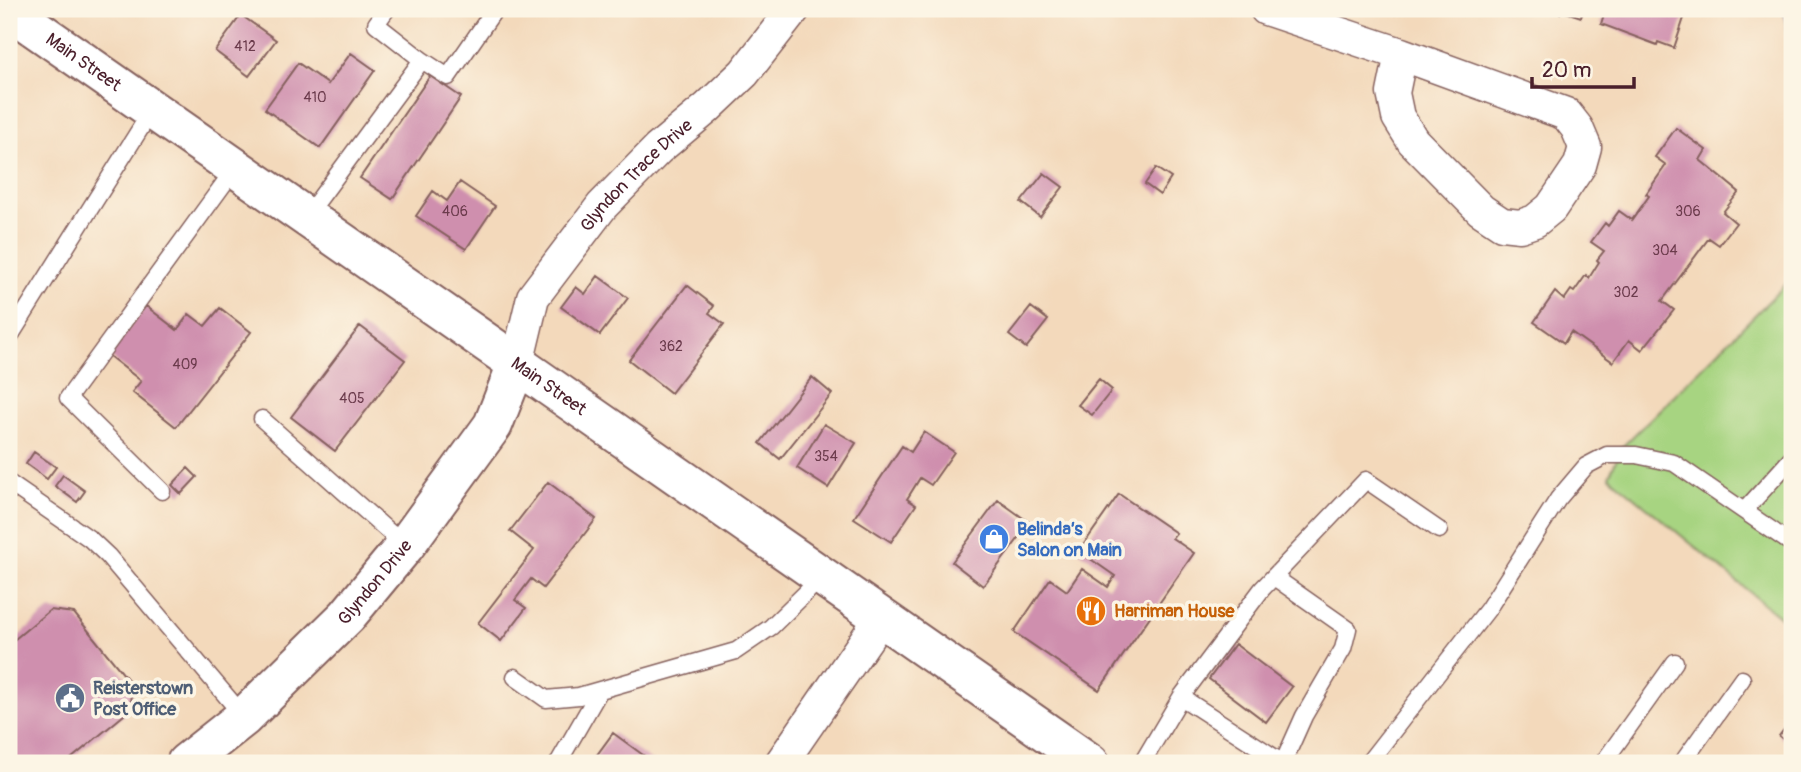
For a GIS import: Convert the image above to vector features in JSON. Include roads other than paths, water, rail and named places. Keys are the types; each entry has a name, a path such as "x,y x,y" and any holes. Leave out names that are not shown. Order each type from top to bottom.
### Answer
{"main road":[{"name":"Main Street","path":"9,10 1090,763"},
{"name":"Glyndon Drive","path":"186,763 244,716 347,616 405,547 493,425 517,365"}],"street":[{"name":"Glyndon Trace Drive","path":"517,365 533,297 602,205 658,149 744,73 794,9"},
{"path":"1266,9 1401,54 1566,114 1577,128 1585,147 1580,165 1551,208 1535,221 1520,226 1502,224 1481,210 1413,141 1398,117 1393,93 1401,54"},
{"path":"781,763 881,618"}],"lane":[{"path":"387,9 376,24 448,77 495,9"},
{"path":"306,217 422,60"},
{"path":"9,338 152,110"},
{"path":"162,491 68,398 236,167"},
{"path":"262,419 405,547"},
{"path":"1368,763 1488,609 1558,499 1586,466 1607,455 1636,455 1674,463 1792,544"},
{"path":"1744,511 1792,458"},
{"path":"1142,763 1181,697 1262,589 1366,480 1439,530"},
{"path":"9,484 90,538 244,716"},
{"path":"515,677 546,699 579,696 736,651 771,627 822,577"},
{"path":"1181,697 1283,763 1304,716 1343,649 1348,629 1274,577"},
{"path":"1603,763 1675,662"},
{"path":"1682,763 1742,679"},
{"path":"558,763 600,690"}],"water":[{"path":"1783,9 1792,9 1792,49"}],"place":[{"name":"Belinda’s Salon on Main","path":"994,539"},
{"name":"Harriman House","path":"1091,611"},
{"name":"Reisterstown Post Office","path":"70,698"}]}
